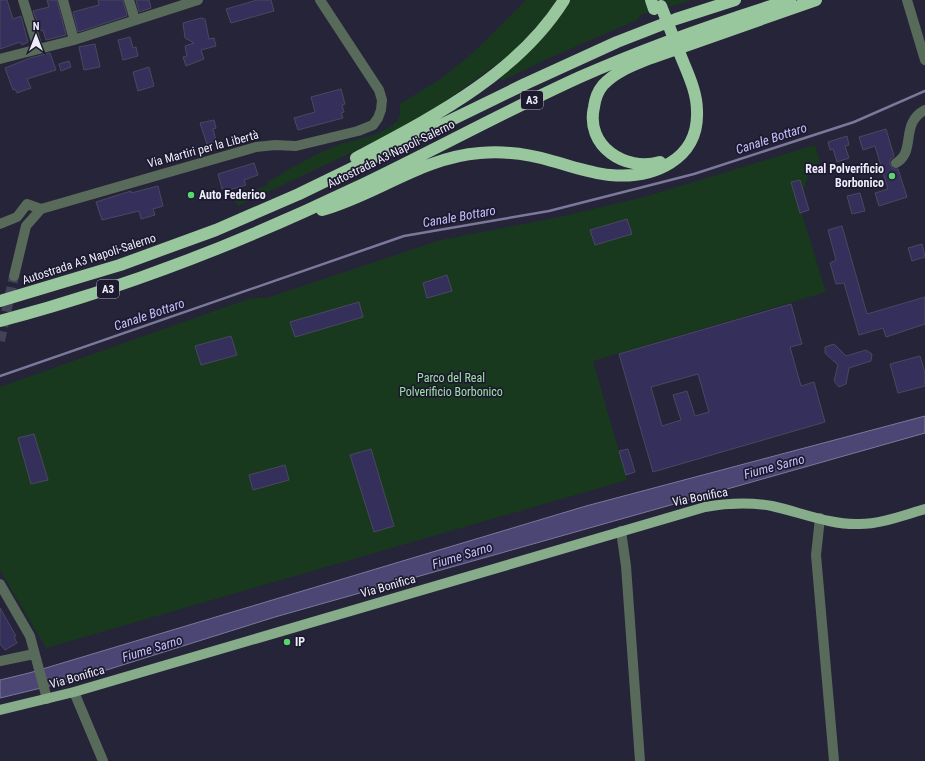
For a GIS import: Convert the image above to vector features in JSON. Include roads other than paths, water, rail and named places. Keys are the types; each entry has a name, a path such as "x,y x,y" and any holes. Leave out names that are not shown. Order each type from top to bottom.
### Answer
{"highway":[{"path":"299,194 351,161 424,122 492,75 526,47 547,24 564,0"},
{"name":"Autostrada A3 Napoli-Salerno","path":"0,301 82,278 216,230 299,194 525,84 617,42 676,18 735,0"},
{"name":"Autostrada A3 Napoli-Salerno","path":"0,320 125,283 214,250 284,221 353,189 580,78 656,47 790,0"},
{"path":"677,55 691,112 689,132 680,147 663,160 651,164 625,162 614,156 605,149 597,138 593,118 596,98 602,86 612,77 651,58 698,40 816,0"},
{"path":"284,221 340,205 423,167 461,156 479,153 520,154 611,175 637,175 667,166 680,157 689,146 697,126 697,110 694,93 656,4"}],"main road":[{"name":"Via Bonifica","path":"0,710 46,696 74,692 705,507 738,503 771,506 839,522 865,524 925,509"}],"street":[{"path":"23,0 38,48"},
{"path":"63,0 74,40"},
{"path":"129,0 135,20"},
{"path":"0,59 38,48 74,40 198,0"},
{"name":"Via Martiri per la Libertà","path":"41,209 256,146 308,144 358,131 372,124 378,118 381,110 382,100 379,90 320,0"},
{"path":"907,0 925,60"},
{"path":"896,163 905,156 911,122 919,113 925,110"},
{"path":"0,224 17,217 27,204 41,209"},
{"path":"14,276 26,226 41,209"},
{"path":"820,518 816,555 834,761"},
{"path":"621,531 626,566 640,761"},
{"path":"0,584 30,636 46,696"},
{"path":"0,661 35,657"},
{"path":"74,692 103,761"}],"water":[{"name":"Fiume Sarno","path":"925,416 925,433 275,617 78,679 0,698 0,680 29,673 586,506"}],"waterway":[{"name":"Canale Bottaro","path":"0,376 404,236 549,211 694,174 854,122 925,91"}],"tunnel":[{"path":"0,341 14,276"}],"place":[{"name":"Real Polverificio Borbonico","path":"892,176"},
{"name":"Auto Federico","path":"191,195"},
{"name":"IP","path":"287,642"}],"park label":[{"name":"Parco del Real Polverificio Borbonico","path":"451,385"}]}
